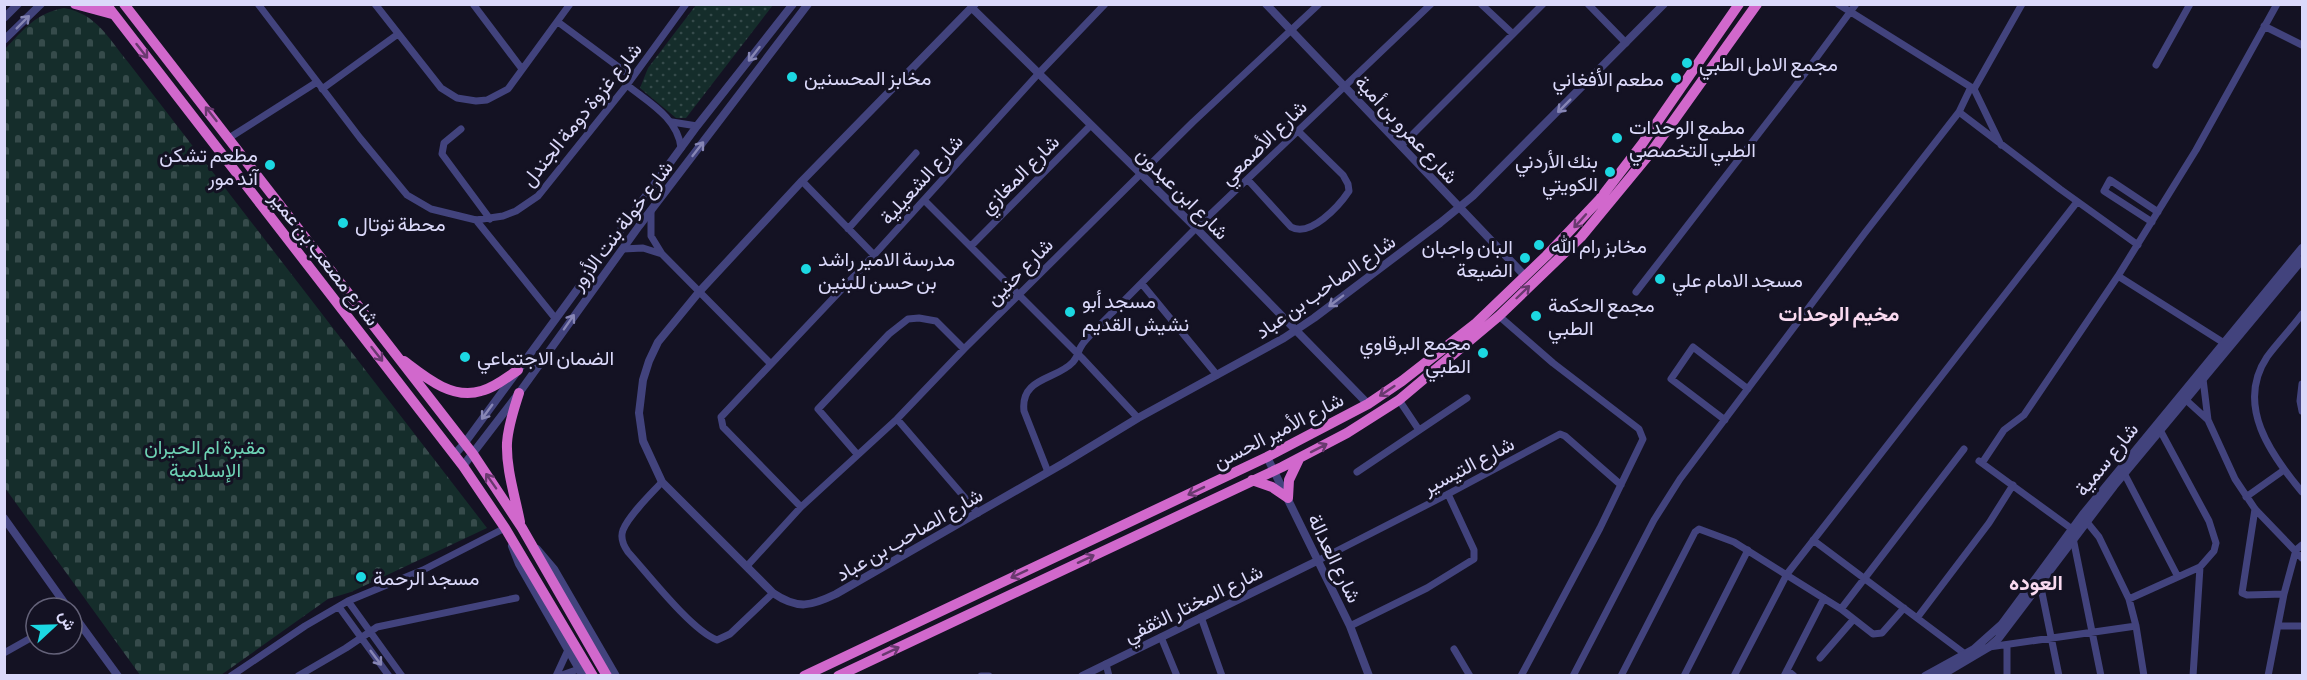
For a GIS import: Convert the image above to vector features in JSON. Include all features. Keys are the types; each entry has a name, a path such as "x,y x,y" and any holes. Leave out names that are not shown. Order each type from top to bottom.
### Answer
{"highway":[{"path":"75,4 114,15"},
{"name":"شارع مصعب بن عمير","path":"106,4 463,466 508,533 593,675"},
{"name":"شارع مصعب بن عمير","path":"124,4 230,138 390,350 473,454 524,532 607,675"},
{"name":"شارع الأمير الحسن","path":"804,675 1267,457 1368,404 1402,381 1475,324 1546,256 1606,190 1642,144 1739,4"},
{"name":"شارع الأمير الحسن","path":"838,675 1299,459 1347,433 1399,400 1499,316 1581,237 1652,151 1757,4"},
{"path":"390,350 428,379 460,392 479,392 492,387 518,370"},
{"path":"519,393 510,421 507,443 509,468 524,532"},
{"path":"1288,498 1289,480 1299,459"},
{"path":"1252,480 1272,487 1288,498"}],"street":[{"path":"4,18 18,4"},
{"path":"4,40 41,4"},
{"name":"شارع غزوة دومة الجندل","path":"258,4 322,89 407,195 431,209 476,220 490,219 516,211 538,196 627,85 686,4"},
{"path":"375,4 436,84 457,98 477,101 499,95 515,81 570,4"},
{"path":"473,4 522,69"},
{"name":"شارع خولة بنت الأزور","path":"463,466 651,211 808,4"},
{"name":"شارع الشعيلية","path":"801,507 728,432 720,421 724,412 874,255 1039,73 1106,4"},
{"name":"شارع عمرو بن أمية","path":"1266,4 1525,276"},
{"name":"شارع حنين","path":"747,566 801,507 857,453 897,419 964,349 1193,122 1292,32 1319,4"},
{"name":"شارع الأصمعي","path":"1048,472 1024,411 1023,403 1026,394 1034,385 1073,363 1081,346 1094,331 1196,228 1431,4"},
{"path":"1481,4 1513,34"},
{"path":"1401,146 1543,4"},
{"path":"1588,4 1626,43"},
{"name":"شارع الصاحب بن عباد","path":"974,7 802,181 699,292 658,342 643,380 639,413 643,441 662,482 773,593 787,602 799,605 822,601 978,513 1138,418 1296,330 1459,208 1488,183 1664,4"},
{"path":"1838,4 1973,88 2001,146"},
{"path":"1636,292 1856,4"},
{"path":"1573,675 1665,500 1864,234 1959,112 2022,4"},
{"path":"2156,65 2190,4"},
{"path":"2101,675 2073,533 1981,462 2004,430 2024,415 2118,276 2202,139 2277,4"},
{"path":"792,6 799,16"},
{"name":"شارع خولة بنت الأزور","path":"454,454 464,444 697,126 792,6"},
{"name":"شارع ابن عبدون","path":"974,7 1196,228 1368,404"},
{"path":"558,22 632,77"},
{"path":"2264,26 2302,45"},
{"path":"322,89 398,34"},
{"path":"230,138 317,82"},
{"path":"627,85 672,122 679,135 681,148"},
{"path":"1959,112 2001,146 2138,245"},
{"path":"672,122 697,126"},
{"name":"شارع المغازي","path":"971,246 1091,125"},
{"path":"461,129 442,146 442,154 490,219"},
{"path":"1248,180 1291,227 1297,230 1311,228 1342,201 1349,191 1346,179 1298,131"},
{"path":"848,229 916,153"},
{"path":"2152,222 2104,191 2110,180 2158,212"},
{"path":"802,181 874,255"},
{"path":"924,200 1078,353 1138,418"},
{"path":"1734,675 1787,574 2077,202"},
{"path":"651,211 651,236 662,254 770,363"},
{"path":"476,220 555,318"},
{"path":"623,249 643,248 662,254"},
{"name":"شارع سمية","path":"1925,675 1965,654 1986,640 2002,624 2143,439 2302,248"},
{"name":"شارع سمية","path":"1940,675 1989,647 2010,625 2073,533 2086,521 2302,260"},
{"path":"2118,276 2224,343"},
{"path":"1142,284 1216,375"},
{"path":"2302,314 2268,357 2256,380 2253,396 2254,408 2265,438 2284,470 2302,492"},
{"path":"1499,316 1553,363 1641,432 1642,439 1621,485 1521,675"},
{"path":"857,453 818,409 889,333 908,319 928,318 936,321 964,349"},
{"path":"1725,420 1671,379 1693,347 1748,388"},
{"path":"2203,379 2208,420 2225,460 2255,509 2302,558"},
{"path":"2302,384 2300,401 2302,411"},
{"path":"1357,472 1467,398"},
{"path":"1399,400 1419,430"},
{"path":"2186,400 2208,420"},
{"path":"897,419 978,513"},
{"path":"2129,599 2200,567 2216,548 2214,531 2160,430"},
{"name":"شارع التيسير","path":"1318,560 1448,495 1560,434 1565,435 1621,485"},
{"path":"1840,609 1866,579 1964,449"},
{"name":"شارع العدالة","path":"1267,457 1350,627 1369,675"},
{"path":"2246,497 2284,470"},
{"path":"2124,473 2178,577"},
{"path":"662,482 622,530 622,539 628,552 688,617 710,637 717,640 730,634 773,593"},
{"path":"1917,618 1989,523 2013,486"},
{"path":"1350,627 1427,588 1474,559 1474,549 1448,495"},
{"path":"2255,509 2242,593 2247,595 2284,594"},
{"path":"4,518 59,596"},
{"path":"2086,521 2099,537 2129,599 2144,675"},
{"path":"1621,675 1695,532 1701,529 1748,550 1824,598 1873,634 1880,634 1904,608"},
{"name":"شارع مصعب بن عمير","path":"524,532 554,569 616,675"},
{"path":"232,675 251,660 348,601 508,533"},
{"name":"شارع مصعب بن عمير","path":"508,533 519,564 581,672"},
{"path":"1813,540 1965,654"},
{"path":"2268,675 2284,594 2296,550 2302,545"},
{"path":"1684,675 1748,550"},
{"name":"شارع المختار الثقفي","path":"1082,675 1318,560"},
{"path":"2193,675 2200,567"},
{"path":"2040,584 2059,675"},
{"path":"298,675 385,625 516,598"},
{"path":"1794,675 1786,673 1824,598"},
{"path":"348,601 402,675"},
{"path":"339,607 389,675"},
{"path":"1201,617 1222,675"},
{"path":"1820,658 1853,620"},
{"path":"1989,647 2136,626"},
{"path":"2278,626 2302,626"},
{"path":"84,630 118,675"},
{"path":"1161,637 1177,675"},
{"path":"4,653 24,642"},
{"path":"2007,645 2007,675"},
{"path":"1454,649 1470,675"},
{"path":"558,675 568,651"},
{"path":"1106,664 1108,675"},
{"path":"558,675 581,672"},
{"path":"981,675 989,675"}],"green space":[{"path":"696,5 773,5 686,118 676,118 640,88 648,68"},
{"name":"مقبرة ام الحيران الإسلامية","path":"64,8 75,11 93,21 108,36 487,528 351,592 328,599 221,675 140,675 5,488 5,49 38,18"}],"place":[{"name":"مجمع الامل الطبي","path":"1687,63"},
{"name":"مخابز المحسنين","path":"792,77"},
{"name":"مطعم الأفغاني","path":"1676,78"},
{"name":"مطمع الوحدات الطبي التخصصي","path":"1617,138"},
{"name":"مطعم تشكن آند مور","path":"270,165"},
{"name":"بنك الأردني الكويتي","path":"1610,172"},
{"name":"محطة توتال","path":"343,223"},
{"name":"مخابز رام الله","path":"1539,245"},
{"name":"البان واجبان الضيعة","path":"1525,258"},
{"name":"مدرسة الامير راشد بن حسن للبنين","path":"806,269"},
{"name":"مسجد الامام علي","path":"1660,279"},
{"name":"مسجد أبو نشيش القديم","path":"1070,312"},
{"name":"مجمع الحكمة الطبي","path":"1536,316"},
{"name":"مجمع البرقاوي الطبي","path":"1483,353"},
{"name":"الضمان الاجتماعي","path":"465,357"},
{"name":"مسجد الرحمة","path":"361,577"}],"district":[{"name":"مخيم الوحدات","path":"1839,313"},
{"name":"العوده","path":"2036,582"}]}
